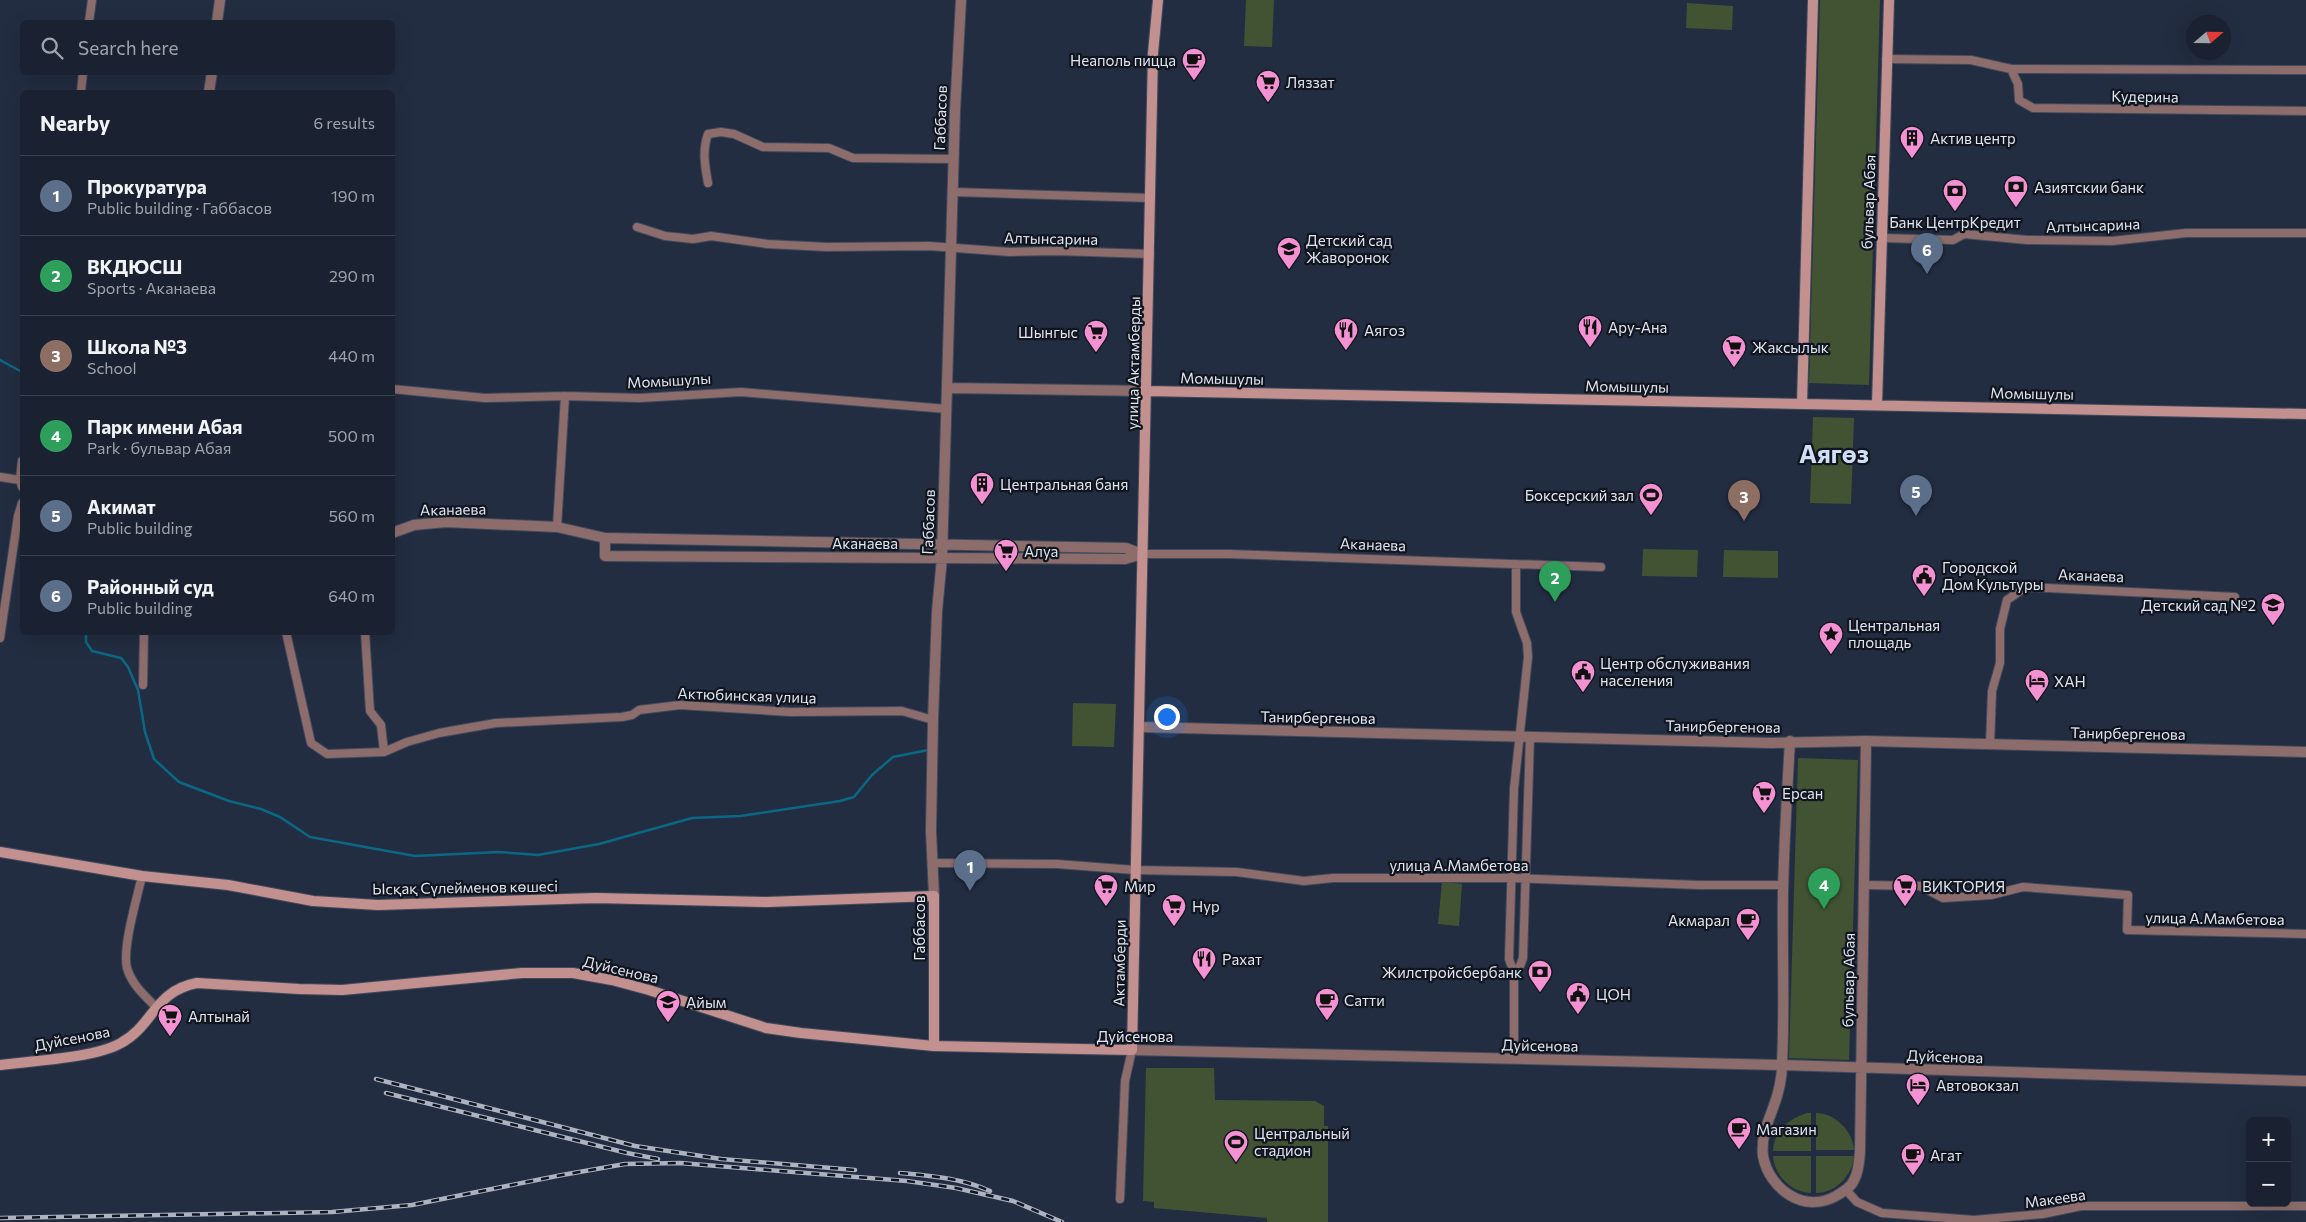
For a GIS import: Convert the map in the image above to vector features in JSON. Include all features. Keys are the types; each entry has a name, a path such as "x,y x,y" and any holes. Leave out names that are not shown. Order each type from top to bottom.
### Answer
{"main road":[{"path":"1802,404 1813,0"},
{"name":"бульвар Абая","path":"1877,404 1889,0"},
{"name":"улица Актамберды","path":"1140,727 1154,1"},
{"name":"Момышулы","path":"1147,391 2306,414"},
{"name":"Актамберди","path":"1132,1050 1140,727"},
{"name":"Ысқақ Сүлейменов көшесі","path":"0,852 142,876 228,885 313,901 378,906 596,898 767,902 934,896"},
{"name":"Габбасов","path":"934,896 934,1046"},
{"name":"Дуйсенова","path":"0,1065 101,1051 120,1044 130,1037 166,996 176,989 197,983 342,990 506,974 564,973 612,980 649,990 766,1028 846,1039 934,1046 1108,1052 1132,1050"}],"street":[{"path":"89,20 92,0"},
{"path":"217,20 220,0"},
{"name":"Габбасов","path":"934,896 931,831 937,611 942,558 950,248 961,0"},
{"name":"Кудерина","path":"1886,59 1971,60 2011,68 2306,70"},
{"name":"Кудерина","path":"2011,68 2018,84 2019,100 2033,108 2306,111"},
{"path":"81,90 83,75"},
{"path":"209,90 212,75"},
{"path":"708,183 704,161 704,144 708,134 721,132 734,134 763,147 829,148 853,158 954,159"},
{"path":"953,192 1151,198"},
{"name":"Алтынсарина","path":"637,228 665,236 693,239 711,236 767,244 827,247 929,246 1010,252 1057,251 1150,254"},
{"name":"Алтынсарина","path":"1882,238 1953,240 1964,234 2027,240 2112,241 2186,233 2306,233"},
{"name":"Момышулы","path":"947,388 1147,391"},
{"name":"Момышулы","path":"395,389 485,398 564,396 640,398 740,392 947,409"},
{"path":"557,527 564,396"},
{"path":"0,477 20,484"},
{"path":"0,638 20,510"},
{"name":"Аканаева","path":"395,532 414,524 446,522 557,527 605,538 1126,548 1142,554"},
{"name":"Аканаева","path":"605,538 605,556 1125,559 1142,554 1229,554 1602,568"},
{"path":"1514,973 1520,966 1523,958 1525,878 1524,737 1528,657 1527,643 1516,612 1516,564"},
{"name":"Аканаева","path":"1990,745 1992,691 2000,663 2000,629 2008,600 2014,593 2026,587 2235,597"},
{"path":"143,685 144,635"},
{"path":"287,635 311,743 327,754 384,752 381,725 370,711 365,635"},
{"name":"Актюбинская улица","path":"384,752 407,742 439,733 496,723 622,717 632,715 639,710 680,706 790,712 902,711 934,720"},
{"name":"Танирбергенова","path":"1140,727 1772,743 1790,741 1866,742 2306,752"},
{"path":"1514,1059 1514,973 1509,960 1510,878 1514,789 1524,737"},
{"path":"1790,741 1783,884 1782,1065 1773,1107 1765,1126 1763,1153 1766,1167 1773,1181 1783,1193 1798,1199 1814,1202 1828,1200 1846,1190 1855,1180 1859,1165 1862,1069"},
{"name":"бульвар Абая","path":"1862,1069 1866,742"},
{"name":"улица А.Мамбетова","path":"933,863 1057,864 1135,870 1237,872 1304,881 1333,878 1525,878 1699,885 1783,884"},
{"path":"142,876 126,956 132,978 141,992 157,1008"},
{"name":"улица А.Мамбетова","path":"1864,885 1920,886 1943,898 1991,895 2023,887 2128,895 2127,930 2306,934"},
{"name":"Дуйсенова","path":"1132,1050 1782,1065 1862,1069 2306,1081"},
{"name":"Актамберди","path":"1120,1199 1125,1080 1132,1050"},
{"name":"Макеева","path":"1846,1190 1857,1202 1882,1213 1974,1220 2044,1214 2081,1206 2306,1206"}],"green space":[{"path":"1246,0 1274,0 1272,47 1244,46"},
{"path":"1820,0 1880,0 1869,385 1809,383"},
{"path":"1687,3 1733,6 1732,30 1686,28"},
{"path":"1813,417 1854,418 1851,504 1810,503"},
{"path":"1643,549 1698,550 1697,577 1642,576"},
{"path":"1724,550 1778,551 1778,578 1723,577"},
{"path":"1073,703 1116,704 1114,747 1072,746"},
{"path":"1798,758 1858,760 1849,1060 1789,1058"},
{"path":"1442,882 1462,884 1459,926 1438,924"},
{"name":"Центральный стадион","path":"1146,1068 1214,1068 1215,1100 1315,1101 1324,1106 1324,1126 1328,1126 1328,1222 1267,1222 1267,1218 1154,1208 1154,1202 1143,1201"},
{"path":"1807,1113 1811,1113 1811,1151 1773,1151 1779,1131 1789,1122"},
{"path":"1816,1113 1830,1116 1842,1124 1850,1136 1854,1150 1816,1150"},
{"path":"1773,1156 1811,1156 1811,1193 1797,1190 1785,1182 1777,1170"},
{"path":"1816,1156 1854,1156 1850,1170 1842,1182 1830,1190 1816,1193"}],"waterway":[{"path":"0,360 20,371"},
{"path":"86,635 86,642 92,651 121,658 128,667 138,690 145,732 154,759 179,782 229,801 261,809 280,817 310,837 415,856 499,852 538,855 599,844 692,818 740,816 840,801 854,797 872,775 893,757 928,750"}],"railway":[{"path":"376,1079 635,1146 721,1159 855,1170"},
{"path":"386,1093 658,1159"},
{"path":"0,1218 332,1212 412,1205 625,1164 680,1163 907,1181 956,1188 1013,1201 1062,1222"},
{"path":"900,1173 957,1180 990,1191"}],"place":[{"name":"Неаполь пицца","path":"1194,81"},
{"name":"Ляззат","path":"1268,103"},
{"name":"Актив центр","path":"1912,159"},
{"name":"Азиятскии банк","path":"2016,208"},
{"name":"Банк ЦентрКредит","path":"1955,212"},
{"name":"Детский сад Жаворонок","path":"1289,270"},
{"name":"Районный суд","path":"1927,274"},
{"name":"Ару-Ана","path":"1590,348"},
{"name":"Аягоз","path":"1346,351"},
{"name":"Шынгыс","path":"1096,353"},
{"name":"Жаксылык","path":"1734,368"},
{"name":"Центральная баня","path":"982,505"},
{"name":"Боксерский зал","path":"1651,516"},
{"name":"Акимат","path":"1916,516"},
{"name":"Школа №3","path":"1744,521"},
{"name":"Алуа","path":"1006,572"},
{"name":"Городской Дом Культуры","path":"1924,597"},
{"name":"ВКДЮСШ","path":"1555,602"},
{"name":"Детский сад №2","path":"2273,626"},
{"name":"Центральная площадь","path":"1831,655"},
{"name":"Центр обслуживания населения","path":"1583,693"},
{"name":"ХАН","path":"2037,702"},
{"name":"Ерсан","path":"1764,814"},
{"name":"Прокуратура","path":"970,891"},
{"name":"Мир","path":"1106,907"},
{"name":"ВИКТОРИЯ","path":"1905,907"},
{"name":"Парк имени Абая","path":"1824,909"},
{"name":"Нур","path":"1174,927"},
{"name":"Акмарал","path":"1748,941"},
{"name":"Рахат","path":"1204,980"},
{"name":"Жилстройсбербанк","path":"1540,993"},
{"name":"ЦОН","path":"1578,1015"},
{"name":"Сатти","path":"1327,1021"},
{"name":"Айым","path":"668,1023"},
{"name":"Алтынай","path":"170,1037"},
{"name":"Автовокзал","path":"1918,1106"},
{"name":"Магазин","path":"1739,1150"},
{"name":"Центральный стадион","path":"1236,1163"},
{"name":"Агат","path":"1913,1176"}],"district":[{"name":"Аягөз","path":"1834,453"}]}
